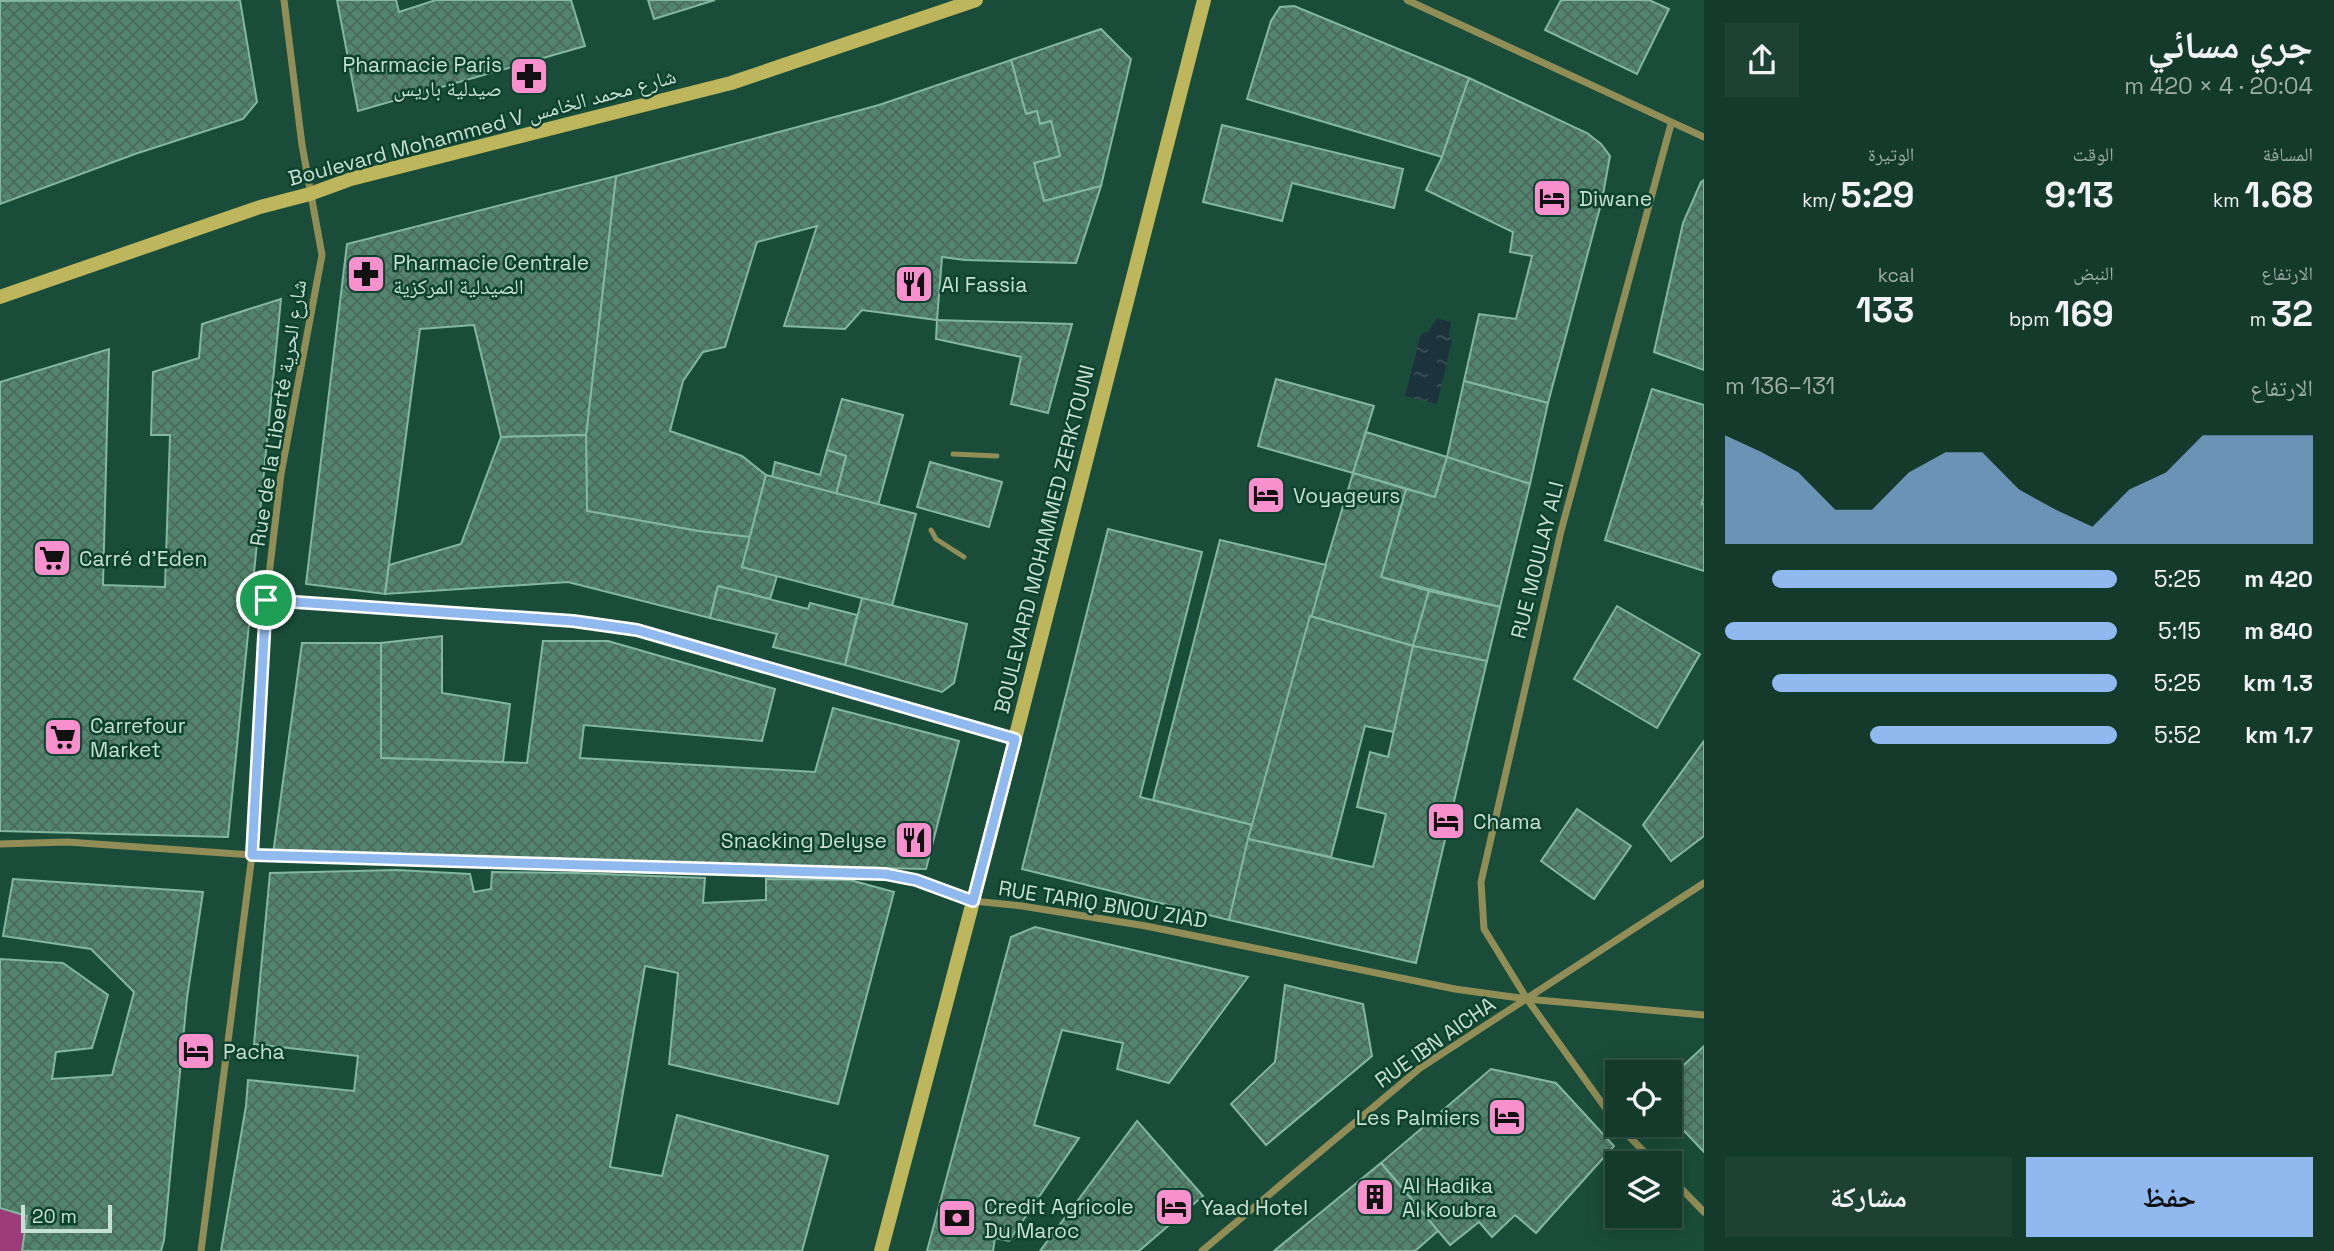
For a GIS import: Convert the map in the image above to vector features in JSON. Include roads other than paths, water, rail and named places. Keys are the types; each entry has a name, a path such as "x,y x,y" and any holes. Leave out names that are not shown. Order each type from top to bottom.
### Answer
{"main road":[{"name":"Boulevard Mohammed V شارع محمد الخامس","path":"0,297 260,207 310,194 351,179 731,83 976,0"},
{"name":"BOULEVARD MOHAMMED ZERKTOUNI","path":"881,1251 1015,739 1203,0"}],"street":[{"name":"Rue de la Liberté شارع الحرية","path":"201,1251 252,855 266,600 281,474 322,255 310,194 284,0"},
{"path":"1407,0 1704,137"},
{"name":"RUE MOULAY ALI","path":"1605,1106 1527,999 1483,929 1481,882 1561,531 1671,124"},
{"path":"266,600 573,621 637,630 1015,739"},
{"name":"RUE TARIQ BNOU ZIAD","path":"0,844 67,842 252,855 885,874 916,880 973,901 1023,906 1146,926 1455,989 1527,999 1704,1015"},
{"name":"RUE IBN AICHA","path":"1202,1251 1420,1068 1704,883"},
{"name":"RUE MOULAY ALI","path":"1630,1137 1644,1151"},
{"path":"1682,1189 1704,1212"}],"lane":[{"path":"953,454 997,456"},
{"path":"931,530 936,539 964,557"}],"water":[{"path":"1437,318 1451,322 1449,335 1452,340 1437,404 1405,396 1421,334 1428,332"}],"place":[{"name":"Pharmacie Paris صيدلية باريس","path":"529,76"},
{"name":"Diwane","path":"1552,198"},
{"name":"Pharmacie Centrale الصيدلية المركزية","path":"366,274"},
{"name":"Al Fassia","path":"914,284"},
{"name":"Voyageurs","path":"1266,495"},
{"name":"Carré d'Eden","path":"52,558"},
{"name":"Carrefour Market","path":"63,737"},
{"name":"Chama","path":"1446,821"},
{"name":"Snacking Delyse","path":"914,840"},
{"name":"Pacha","path":"196,1051"},
{"name":"Les Palmiers","path":"1507,1117"},
{"name":"Al Hadika Al Koubra","path":"1375,1197"},
{"name":"Yaad Hotel","path":"1174,1207"},
{"name":"Credit Agricole Du Maroc","path":"957,1218"}]}
